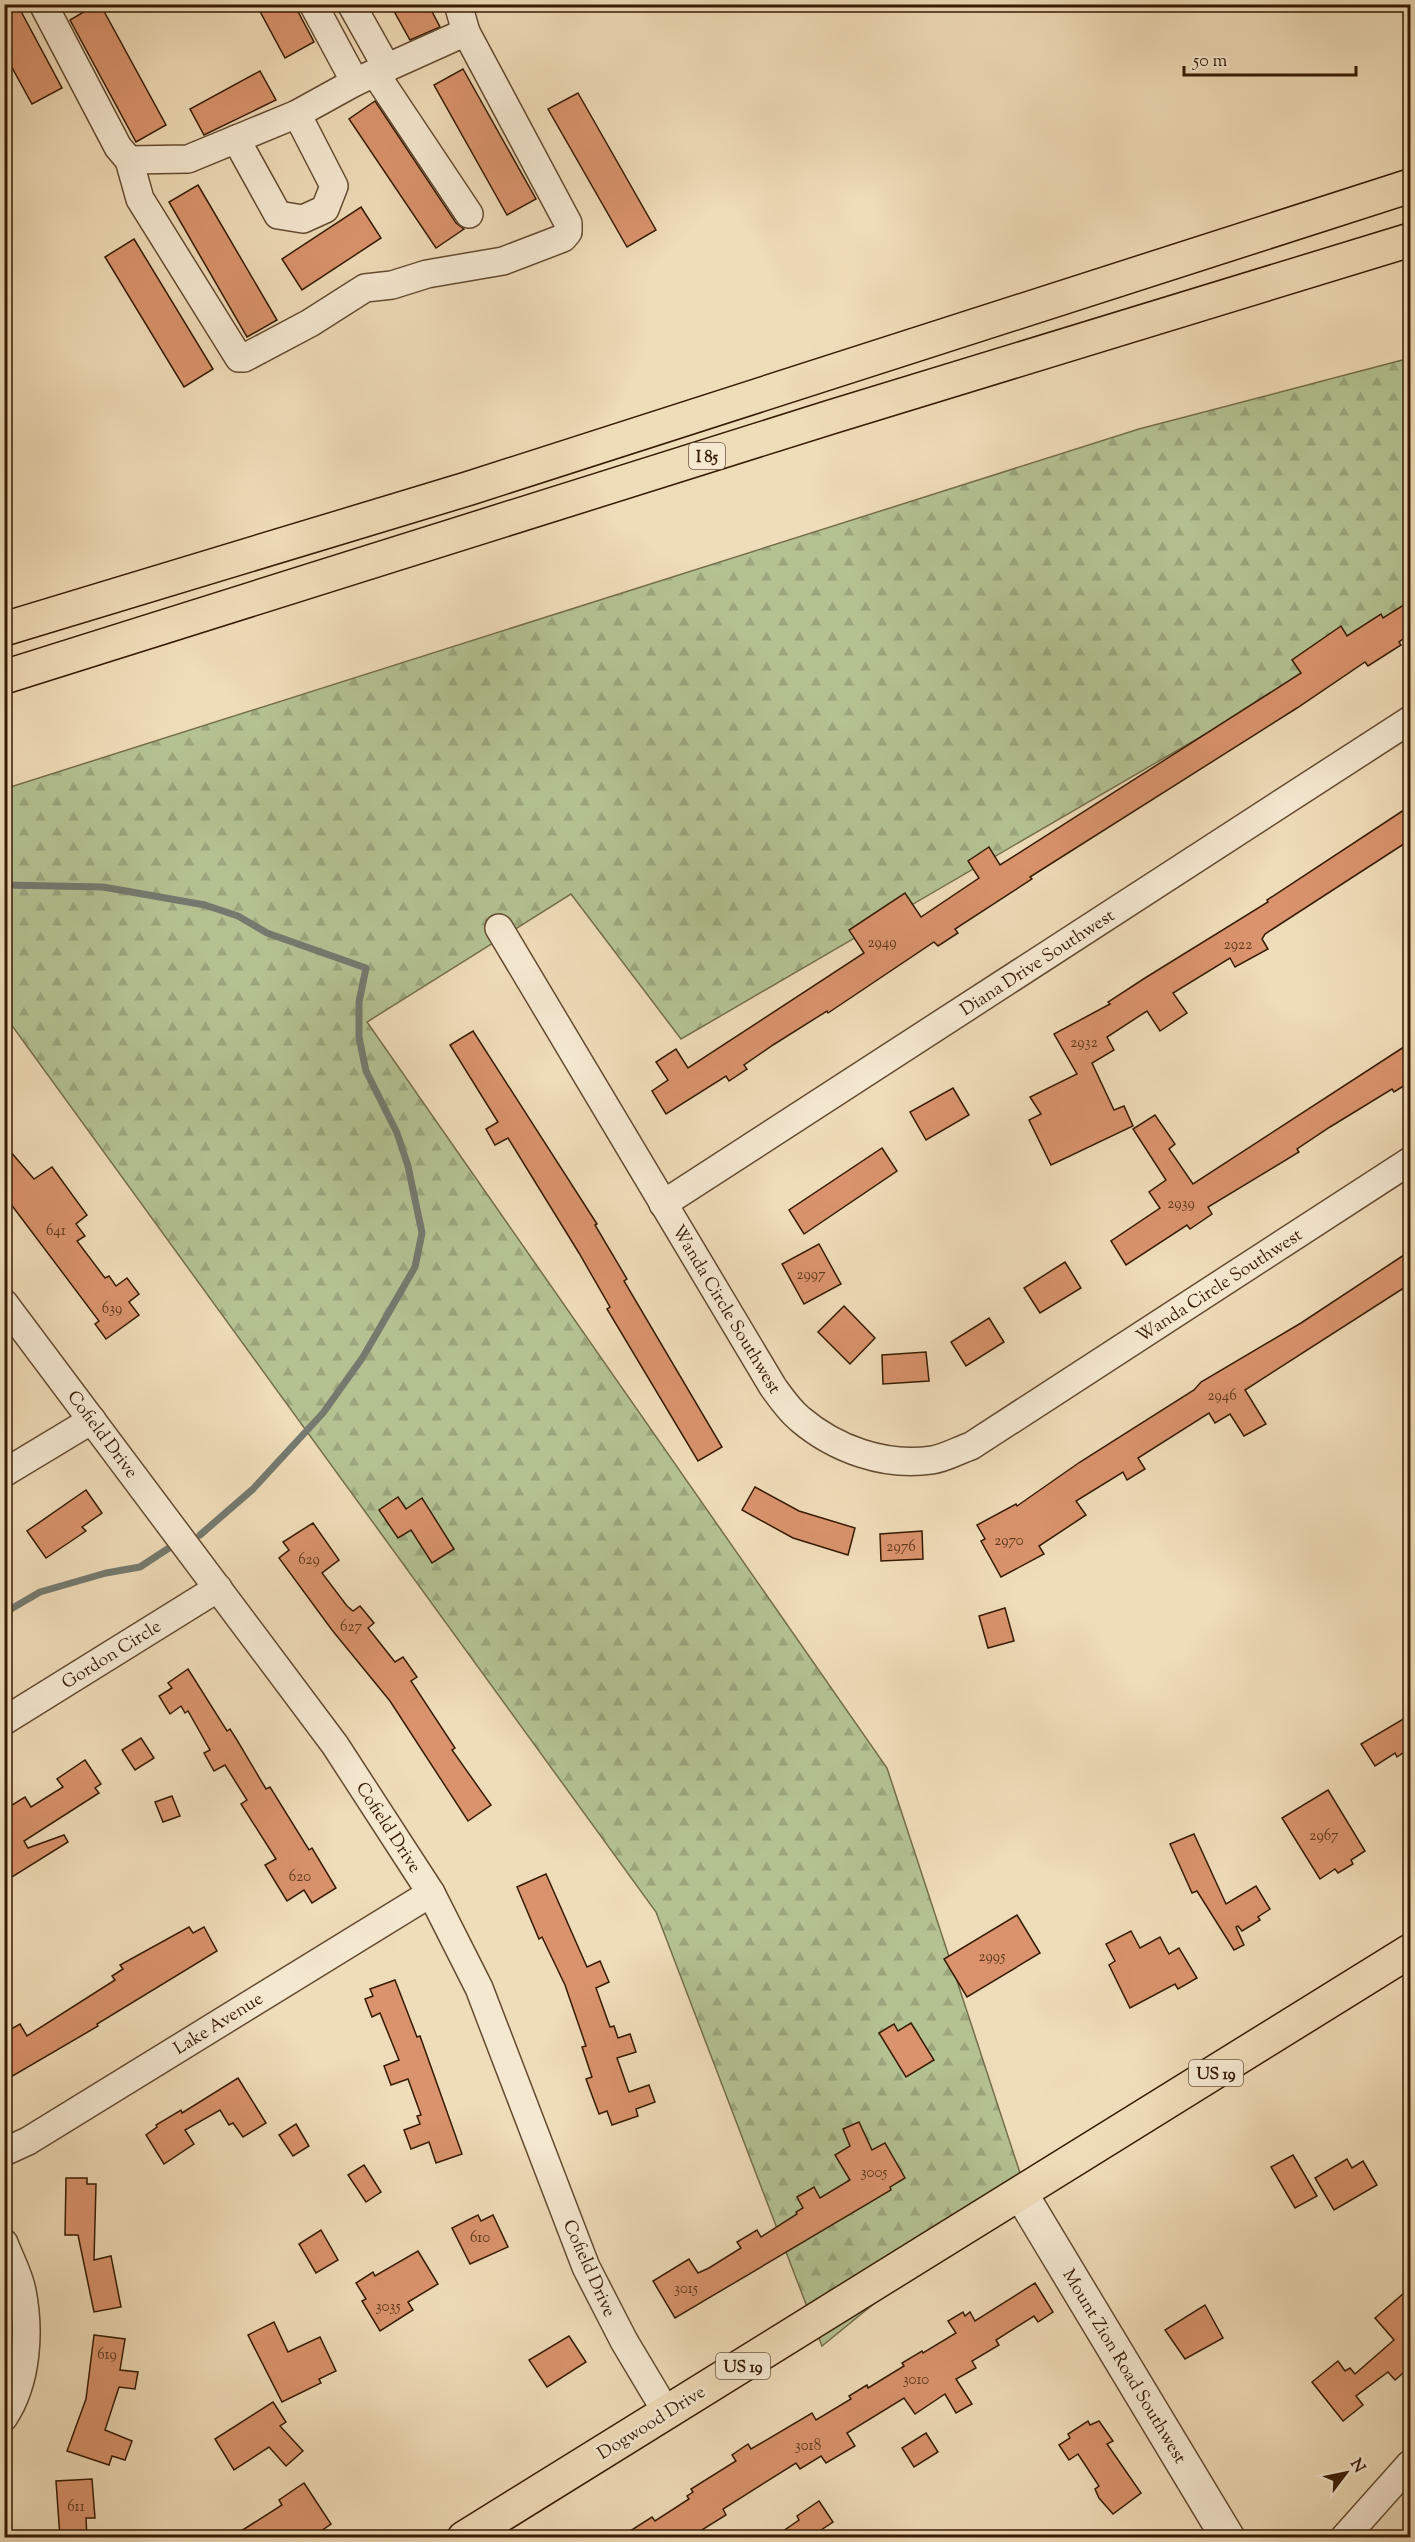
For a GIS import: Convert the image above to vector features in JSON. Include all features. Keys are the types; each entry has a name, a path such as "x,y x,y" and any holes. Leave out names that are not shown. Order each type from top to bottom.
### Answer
{"main road":[{"name":"I 85","path":"4,629 470,488 1410,186"},
{"name":"I 85","path":"4,677 831,417 1410,240"},
{"name":"US 19","path":"1021,2194 1410,1952"},
{"name":"Dogwood Drive","path":"464,2538 1021,2194"}],"street":[{"path":"313,4 372,74 469,214"},
{"path":"351,4 372,74"},
{"path":"48,6 118,147 129,160 140,199 239,358 310,323 365,288 392,285 427,274 503,261 563,238 568,232 568,223 466,32 458,4"},
{"path":"129,160 188,159 297,114 372,74 466,32"},
{"path":"236,139 278,215 303,219 325,209 334,186 297,114"},
{"name":"Diana Drive Southwest","path":"663,1203 1410,720"},
{"name":"Wanda Circle Southwest","path":"499,928 773,1387 798,1417 824,1438 855,1451 896,1461 933,1460 971,1446 1410,1161"},
{"name":"Cofield Drive","path":"4,1303 335,1745 431,1893 479,1988 586,2267 624,2341 667,2412"},
{"path":"4,1473 92,1420"},
{"name":"Gordon Circle","path":"4,1721 218,1588"},
{"name":"Lake Avenue","path":"4,2152 28,2141 431,1893"},
{"name":"Mount Zion Road Southwest","path":"1021,2194 1228,2538"},
{"path":"4,2243 22,2290 27,2345 12,2405 4,2417"},
{"path":"1344,2538 1410,2464"}],"green space":[{"path":"1410,358 1410,615 681,1039 571,894 367,1022 887,1768 1023,2182 822,2346 656,1912 5,1016 4,789 1139,429"}],"building":[{"path":"4,4 17,4 62,88 32,104 4,53"},
{"path":"100,4 166,125 136,142 70,20"},
{"path":"256,4 294,4 314,42 285,58"},
{"path":"390,4 428,4 440,27 410,40"},
{"path":"463,69 536,199 507,215 434,85"},
{"path":"260,71 276,100 204,135 190,109"},
{"path":"578,93 656,230 627,247 548,109"},
{"path":"375,101 456,223 464,229 436,248 349,119"},
{"path":"198,185 277,320 247,337 169,202"},
{"path":"361,207 381,238 302,290 282,259"},
{"path":"134,239 213,369 184,387 105,257"},
{"path":"1410,601 1410,634 1399,642 1401,645 1368,666 1365,662 1297,708 1030,877 1032,879 955,929 958,933 938,946 934,942 828,1013 827,1011 773,1045 744,1065 747,1069 729,1081 726,1076 666,1114 652,1091 668,1080 656,1062 676,1049 688,1068 864,953 849,930 905,893 921,917 979,878 968,861 989,847 1000,865 1301,673 1292,660 1341,626 1347,636 1381,614 1383,618"},
{"path":"1410,806 1410,840 1265,934 1262,939 1268,949 1235,967 1230,958 1173,993 1187,1013 1160,1031 1147,1011 1107,1037 1114,1050 1092,1063 1114,1110 1124,1106 1133,1126 1051,1165 1029,1120 1041,1114 1030,1097 1077,1074 1054,1034 1110,1004 1108,1002 1268,902 1267,900"},
{"path":"473,1031 597,1224 595,1225 627,1279 624,1281 722,1447 698,1461 607,1309 610,1307 579,1253 508,1138 495,1145 486,1129 498,1122 450,1045"},
{"path":"1410,1043 1410,1082 1394,1092 1392,1089 1330,1127 1297,1149 1299,1152 1208,1207 1212,1214 1190,1229 1187,1225 1126,1265 1111,1241 1160,1208 1149,1192 1166,1180 1133,1129 1155,1115 1175,1144 1169,1149 1193,1184"},
{"path":"953,1088 969,1115 926,1140 910,1112"},
{"path":"4,1144 34,1179 52,1167 87,1215 76,1224 85,1236 77,1241 105,1278 109,1276 116,1286 127,1278 139,1294 129,1302 139,1315 106,1339 95,1324 99,1321 4,1195"},
{"path":"882,1148 897,1171 804,1234 789,1210"},
{"path":"819,1244 841,1284 804,1304 782,1264"},
{"path":"1410,1251 1410,1284 1245,1390 1266,1424 1244,1436 1230,1414 1215,1423 1209,1413 1138,1458 1145,1469 1127,1480 1123,1472 1076,1501 1086,1515 1039,1546 1044,1554 1001,1577 981,1541 985,1539 977,1525 1016,1504 1017,1506 1080,1462 1194,1390 1201,1382 1301,1323"},
{"path":"1065,1262 1081,1288 1040,1313 1024,1288"},
{"path":"844,1306 875,1338 850,1364 818,1332"},
{"path":"989,1318 1004,1342 966,1366 951,1342"},
{"path":"926,1352 929,1381 883,1384 882,1355"},
{"path":"755,1487 799,1511 855,1528 848,1555 793,1538 742,1510"},
{"path":"86,1490 102,1513 82,1527 86,1531 46,1558 27,1531"},
{"path":"398,1497 406,1509 422,1498 454,1549 432,1563 411,1530 398,1538 379,1510"},
{"path":"313,1523 339,1560 322,1573 347,1606 353,1611 360,1606 374,1623 368,1628 395,1662 403,1657 417,1677 411,1681 455,1748 452,1750 491,1805 468,1821 390,1701 332,1630 279,1558 289,1550 283,1542"},
{"path":"922,1531 923,1559 881,1561 880,1534"},
{"path":"1005,1608 1014,1641 988,1648 979,1616"},
{"path":"188,1669 227,1731 230,1729 266,1789 270,1787 309,1850 312,1848 336,1888 312,1903 304,1890 287,1901 265,1865 276,1859 241,1804 247,1800 225,1765 214,1771 204,1753 210,1750 188,1711 185,1713 181,1706 170,1714 159,1696 172,1688 168,1683"},
{"path":"1410,1715 1410,1748 1397,1757 1395,1753 1375,1766 1361,1744"},
{"path":"141,1738 154,1758 135,1770 122,1750"},
{"path":"85,1760 101,1784 95,1788 99,1793 24,1841 28,1848 64,1835 68,1842 4,1882 4,1810 25,1797 31,1807 63,1787 57,1779"},
{"path":"1328,1790 1365,1851 1351,1860 1353,1864 1338,1873 1335,1869 1320,1879 1282,1818"},
{"path":"172,1796 180,1816 163,1822 155,1802"},
{"path":"1194,1834 1226,1904 1256,1886 1270,1909 1258,1917 1260,1920 1242,1931 1238,1926 1236,1927 1244,1945 1234,1950 1197,1891 1192,1893 1170,1844"},
{"path":"546,1874 587,1967 600,1961 609,1982 596,1988 610,2027 614,2026 618,2038 630,2034 636,2052 617,2058 629,2092 649,2085 655,2102 636,2109 638,2116 612,2125 607,2111 599,2114 586,2079 592,2077 582,2047 586,2046 565,1985 542,1937 539,1939 517,1887"},
{"path":"1017,1915 1040,1953 967,1997 944,1959"},
{"path":"189,1927 193,1933 204,1927 217,1951 97,2024 98,2026 4,2081 4,2033 20,2024 27,2036 115,1980 112,1976 123,1969 120,1965"},
{"path":"1131,1931 1140,1948 1160,1937 1169,1954 1179,1948 1197,1978 1178,1989 1175,1984 1130,2008 1109,1965 1115,1961 1106,1944"},
{"path":"395,1980 417,2037 420,2036 462,2154 436,2163 429,2142 411,2149 404,2130 420,2124 417,2116 421,2115 408,2079 391,2085 384,2066 399,2060 380,2013 372,2017 365,1999 373,1996 370,1989"},
{"path":"911,2023 934,2060 906,2077 879,2033 894,2024 898,2031"},
{"path":"238,2078 266,2123 243,2137 233,2123 229,2125 220,2110 185,2130 194,2144 164,2164 146,2135 157,2127 156,2125 181,2110 182,2113"},
{"path":"859,2122 872,2150 885,2143 905,2178 890,2187 891,2190 675,2318 653,2281 689,2259 698,2273 709,2268 741,2248 737,2242 757,2230 761,2237 797,2214 796,2212 803,2208 797,2197 814,2187 820,2198 850,2180 835,2155 850,2146 843,2129"},
{"path":"296,2124 309,2146 293,2156 279,2135"},
{"path":"1293,2155 1317,2196 1295,2208 1271,2167"},
{"path":"1347,2159 1352,2168 1363,2161 1377,2185 1334,2210 1315,2178"},
{"path":"364,2165 381,2192 366,2202 348,2175"},
{"path":"66,2178 87,2178 87,2184 96,2184 94,2260 111,2256 121,2307 94,2312 78,2235 65,2235"},
{"path":"478,2215 481,2221 493,2215 508,2247 470,2264 452,2228"},
{"path":"321,2230 338,2260 316,2273 299,2244"},
{"path":"418,2251 438,2284 408,2302 413,2310 380,2331 362,2301 366,2299 356,2283 373,2272 375,2276"},
{"path":"1035,2283 1053,2312 1038,2322 1034,2316 996,2340 999,2345 972,2361 976,2368 956,2379 972,2404 956,2413 945,2394 915,2414 904,2398 847,2433 855,2446 826,2463 821,2456 800,2469 796,2463 723,2509 726,2515 689,2538 619,2538 652,2517 655,2521 689,2499 687,2496 693,2492 691,2489 736,2461 732,2455 748,2444 751,2449 812,2413 816,2420 851,2399 849,2396 867,2385 868,2388 904,2366 902,2363 956,2333 948,2321 963,2312 965,2316 970,2312 975,2321"},
{"path":"1410,2288 1410,2367 1395,2380 1388,2372 1356,2396 1363,2405 1343,2421 1312,2382 1338,2361 1345,2371 1350,2368 1355,2374 1394,2340 1375,2318"},
{"path":"1205,2305 1223,2338 1185,2359 1165,2330"},
{"path":"274,2322 288,2352 320,2337 336,2371 319,2379 321,2383 282,2402 248,2335"},
{"path":"94,2335 125,2339 120,2370 138,2372 135,2389 119,2387 105,2430 132,2441 125,2460 112,2456 109,2465 67,2451 86,2399"},
{"path":"569,2336 586,2362 547,2387 529,2360"},
{"path":"273,2402 286,2422 280,2426 303,2451 286,2466 269,2447 234,2470 215,2439"},
{"path":"1088,2421 1090,2425 1099,2421 1113,2441 1107,2444 1141,2493 1113,2514 1099,2498 1095,2489 1099,2486 1078,2454 1069,2460 1059,2445 1070,2438 1068,2434"},
{"path":"926,2433 938,2452 914,2467 902,2448"},
{"path":"92,2479 95,2518 86,2518 87,2538 60,2538 56,2481"},
{"path":"304,2483 331,2524 311,2538 230,2538 282,2505 279,2500"},
{"path":"819,2501 833,2522 809,2538 773,2538 799,2520 797,2516"}],"waterway":[{"path":"4,885 103,887 205,905 238,916 267,933 366,968 359,1002 359,1037 366,1071 397,1133 408,1166 422,1233 415,1267 363,1357 323,1413 253,1489 200,1535"},
{"path":"4,1613 40,1592 106,1573 140,1567 169,1548"}]}
